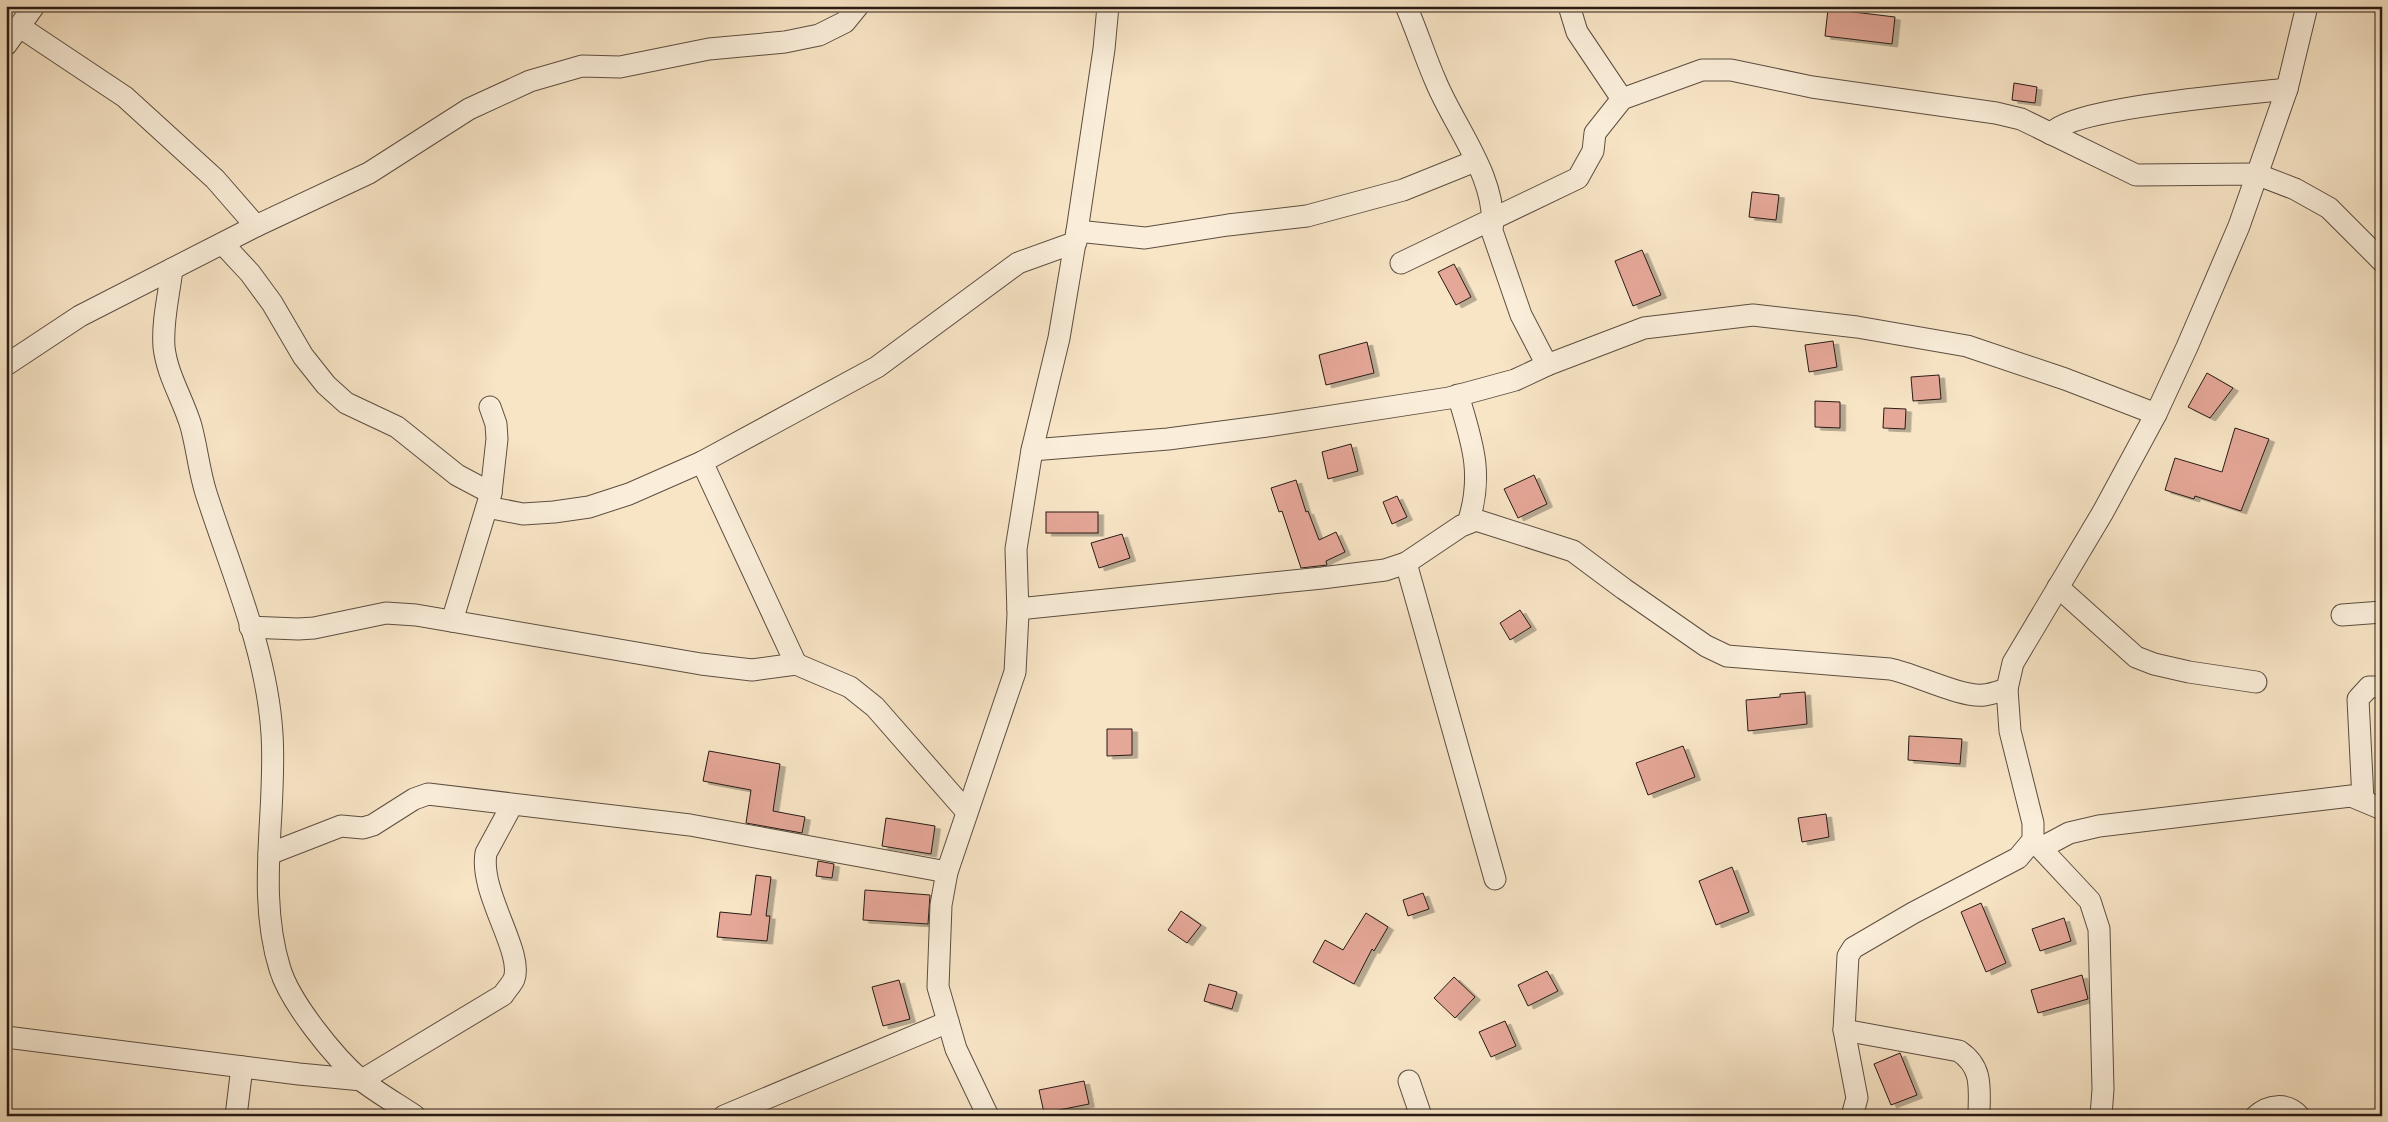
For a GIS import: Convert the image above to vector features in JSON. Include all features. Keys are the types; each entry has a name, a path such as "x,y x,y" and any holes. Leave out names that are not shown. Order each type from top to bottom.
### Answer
{"street":[{"path":"6,45 34,6"},
{"path":"6,365 80,316 256,226 369,173 469,109 530,81 582,66 620,67 709,49 785,42 819,35 845,22 858,6"},
{"path":"988,1116 956,1049 938,987 941,904 947,872 966,812 1015,672 1018,609 1016,550 1032,450 1059,338 1104,49 1108,6"},
{"path":"1406,6 1436,82 1490,191 1494,218 1492,231 1521,315 1547,365"},
{"path":"1569,6 1577,32 1622,100"},
{"path":"2101,1116 2103,1089 2099,929 2090,901 2037,844 2010,731 2007,689 2014,663 2156,414 2239,226 2286,89 2307,6"},
{"path":"20,27 125,97 215,179 256,226"},
{"path":"1402,263 1578,178 1593,151 1596,133 1622,100 1702,70 1731,70 1812,87 1996,113 2021,119 2127,173 2136,175 2256,174 2295,189 2329,208 2382,260"},
{"path":"2051,134 2060,125 2110,111 2286,89"},
{"path":"223,244 250,273 272,303 303,356 326,385 346,403 397,427 489,500 523,514 554,512 589,506 629,494 702,462 877,367 1018,263 1076,236 1145,238 1228,225 1307,216 1403,190 1476,161"},
{"path":"172,269 163,327 167,367 187,413 197,463 250,627 266,686 272,734 268,901 280,969 291,996 340,1060 362,1080 415,1116"},
{"path":"1032,450 1168,439 1257,428 1458,395 1515,380 1547,365 1644,328 1753,315 1857,327 1967,346 2065,379 2156,414"},
{"path":"1458,395 1474,453 1477,476 1474,503 1468,523"},
{"path":"452,621 489,500 497,439 496,424 490,407"},
{"path":"702,462 796,664"},
{"path":"1018,609 1385,570 1406,563 1468,523 1476,520 1573,551 1706,646 1728,656 1890,669 1907,672 1967,693 1983,695 2007,689"},
{"path":"1406,563 1495,879"},
{"path":"2058,587 2136,657 2154,664 2180,670 2256,682"},
{"path":"2342,615 2382,612"},
{"path":"250,627 314,628 386,613 452,621 718,666 752,670 796,664 850,687 875,707 966,812"},
{"path":"2362,800 2358,699 2369,687 2382,687"},
{"path":"269,854 341,826 363,828 373,825 414,799 428,794 690,825 947,872"},
{"path":"1852,1116 1857,1098 1844,1030 1846,962 1853,948 2018,858 2037,844 2069,832 2099,826 2351,796 2382,809"},
{"path":"6,1038 362,1080 503,995 514,979 516,964 486,881 484,862 486,853 512,805"},
{"path":"724,1116 948,1022"},
{"path":"1844,1030 1958,1052 1971,1060 1980,1082 1979,1116"},
{"path":"236,1116 242,1067"},
{"path":"1409,1081 1421,1116"},
{"path":"2256,1116 2264,1108 2275,1106 2286,1107 2299,1116"}],"building":[{"path":"1828,9 1895,17 1892,44 1825,36"},
{"path":"2014,83 2037,87 2035,103 2012,100"},
{"path":"1752,192 1779,195 1776,220 1749,217"},
{"path":"1642,250 1661,295 1633,306 1615,261"},
{"path":"1454,264 1471,297 1456,305 1438,272"},
{"path":"1833,341 1837,367 1809,372 1805,345"},
{"path":"1367,342 1374,373 1326,385 1319,355"},
{"path":"2207,373 2233,388 2210,418 2188,407"},
{"path":"1939,375 1941,399 1913,401 1911,377"},
{"path":"1815,401 1840,402 1840,428 1815,427"},
{"path":"1884,408 1906,409 1905,429 1883,428"},
{"path":"2235,428 2269,439 2241,511 2195,496 2194,499 2165,490 2175,458 2222,472"},
{"path":"1351,444 1358,471 1328,479 1322,452"},
{"path":"1534,475 1547,504 1518,518 1504,489"},
{"path":"1296,480 1306,512 1308,511 1319,540 1336,532 1345,552 1326,561 1327,565 1301,568 1282,511 1279,512 1271,488"},
{"path":"1397,496 1407,517 1392,524 1383,502"},
{"path":"1046,512 1098,512 1098,533 1046,533"},
{"path":"1122,534 1130,558 1099,568 1091,543"},
{"path":"1520,610 1531,627 1510,640 1500,623"},
{"path":"1805,692 1807,724 1748,731 1746,700 1780,697 1780,694"},
{"path":"1107,729 1132,729 1132,755 1107,756"},
{"path":"1909,736 1962,739 1960,764 1908,760"},
{"path":"1683,746 1695,777 1648,795 1636,763"},
{"path":"709,751 780,764 773,811 805,817 802,833 746,823 751,790 703,781"},
{"path":"1826,814 1829,837 1802,842 1798,818"},
{"path":"886,818 935,826 931,854 882,846"},
{"path":"818,861 834,864 832,878 816,876"},
{"path":"1732,867 1749,912 1716,925 1699,881"},
{"path":"756,875 771,877 766,916 770,916 767,941 717,937 720,912 751,915"},
{"path":"865,890 930,895 928,924 863,920"},
{"path":"1423,893 1429,909 1408,916 1403,900"},
{"path":"1981,903 2006,963 1986,972 1961,912"},
{"path":"1181,911 1201,925 1187,943 1168,930"},
{"path":"1366,913 1388,927 1374,951 1372,949 1354,984 1313,962 1325,940 1343,950"},
{"path":"2064,918 2071,941 2040,951 2032,929"},
{"path":"1547,971 1558,991 1528,1006 1518,985"},
{"path":"2082,975 2088,999 2038,1013 2031,990"},
{"path":"1454,977 1475,997 1455,1018 1434,998"},
{"path":"899,980 910,1019 883,1026 872,987"},
{"path":"1209,984 1237,992 1232,1009 1204,1001"},
{"path":"1505,1021 1516,1046 1491,1057 1479,1032"},
{"path":"1900,1053 1917,1095 1891,1105 1874,1064"},
{"path":"1084,1081 1089,1104 1044,1113 1039,1090"}]}
